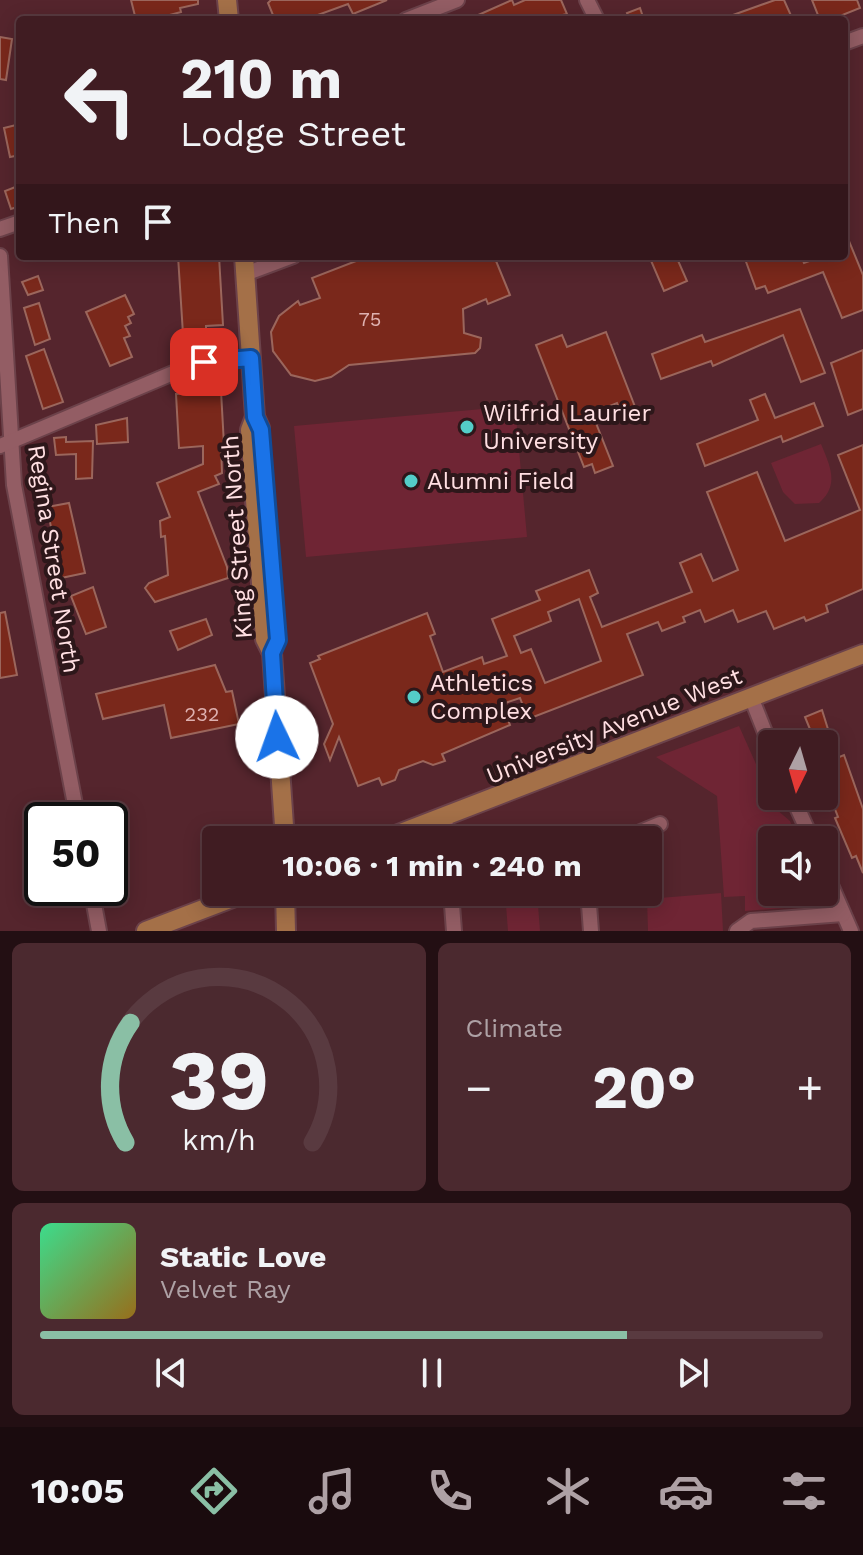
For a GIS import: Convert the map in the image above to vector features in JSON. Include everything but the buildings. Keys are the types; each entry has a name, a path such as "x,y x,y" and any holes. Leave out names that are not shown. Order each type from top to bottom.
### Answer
{"main road":[{"name":"King Street North","path":"244,265 255,417 250,430 259,572 265,639 272,653 284,826"},
{"name":"University Avenue West","path":"421,826 863,654"},
{"path":"146,931 211,906"},
{"path":"285,906 286,931"}],"street":[{"path":"416,16 457,0"},
{"name":"Regina Street North","path":"0,256 6,444 75,802"},
{"path":"244,265 271,260"},
{"path":"6,444 192,365 251,358"},
{"path":"751,697 764,730"},
{"path":"445,817 446,826"},
{"path":"655,826 660,824"},
{"path":"838,902 851,931"},
{"path":"94,906 99,931"},
{"path":"452,906 454,931"},
{"path":"589,906 591,931"},
{"path":"738,929 751,921 843,914"}],"shaded area":[{"name":"Alumni Field","path":"515,406 527,537 306,557 294,426"},
{"path":"821,444 831,475 829,489 819,503 795,504 783,492 771,463"},
{"path":"739,726 758,769 758,810 777,810 792,826 758,826 758,906 810,906 745,911 745,896 724,897 717,796 656,757"},
{"path":"721,893 723,931 648,931 647,906 662,906 662,898"},
{"path":"506,906 538,906 540,931 508,931"}],"place":[{"name":"Wilfrid Laurier University","path":"467,427"},
{"name":"Alumni Field","path":"411,481"},
{"name":"Athletics Complex","path":"414,697"}],"route":[{"path":"204,362 251,358 255,417 261,430 278,640 272,653 277,737"}]}
